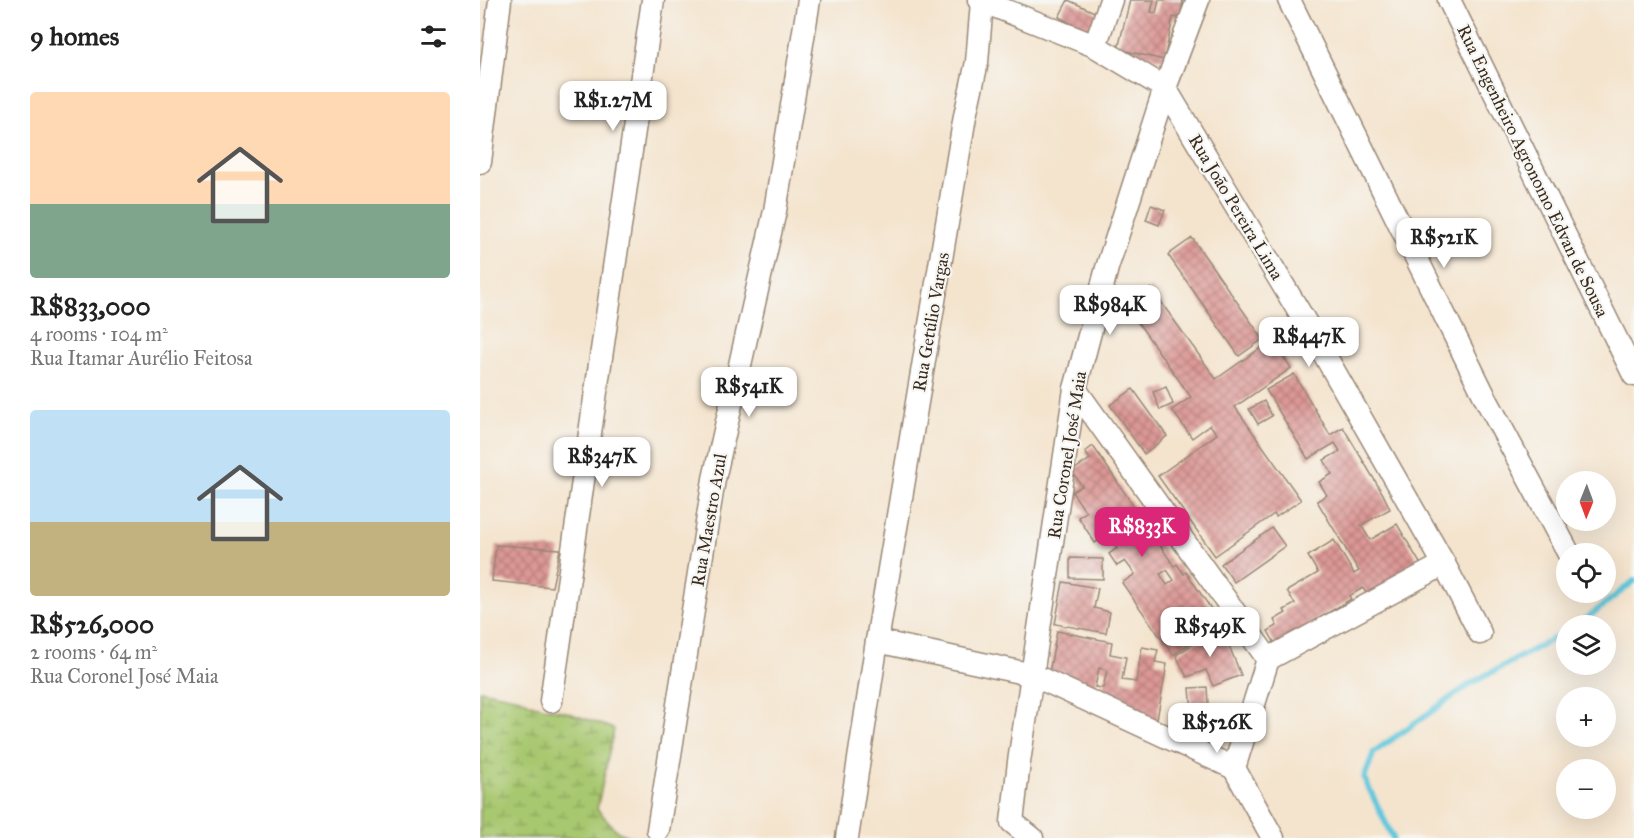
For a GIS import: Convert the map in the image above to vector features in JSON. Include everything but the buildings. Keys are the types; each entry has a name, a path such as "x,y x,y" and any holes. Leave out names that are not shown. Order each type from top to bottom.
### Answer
{"street":[{"path":"480,162 501,0"},
{"path":"551,701 653,0"},
{"name":"Rua Maestro Azul","path":"658,830 714,478 775,211 809,0"},
{"path":"1095,46 1111,0"},
{"name":"Rua Coronel José Maia","path":"1032,838 1012,830 1018,762 1075,389 1107,268 1165,88 1198,0"},
{"path":"1289,0 1487,401 1563,543"},
{"name":"Rua Engenheiro Agronomo Edvan de Sousa","path":"1449,0 1634,375"},
{"name":"Rua João Pereira Lima","path":"980,1 1095,46 1165,88 1319,345 1444,564 1480,633"},
{"name":"Rua Getúlio Vargas","path":"847,838 877,641 961,140 977,62 980,1"},
{"path":"1075,389 1268,659"},
{"path":"1234,768 1268,659 1444,564"},
{"path":"877,641 1033,675 1234,768 1273,838"}],"green space":[{"path":"480,690 520,698 533,705 566,712 614,729 597,809 618,832 635,838 480,838"}],"waterway":[{"path":"1591,615 1634,581"},
{"path":"1393,838 1364,778 1374,752 1470,684 1556,637"}]}
